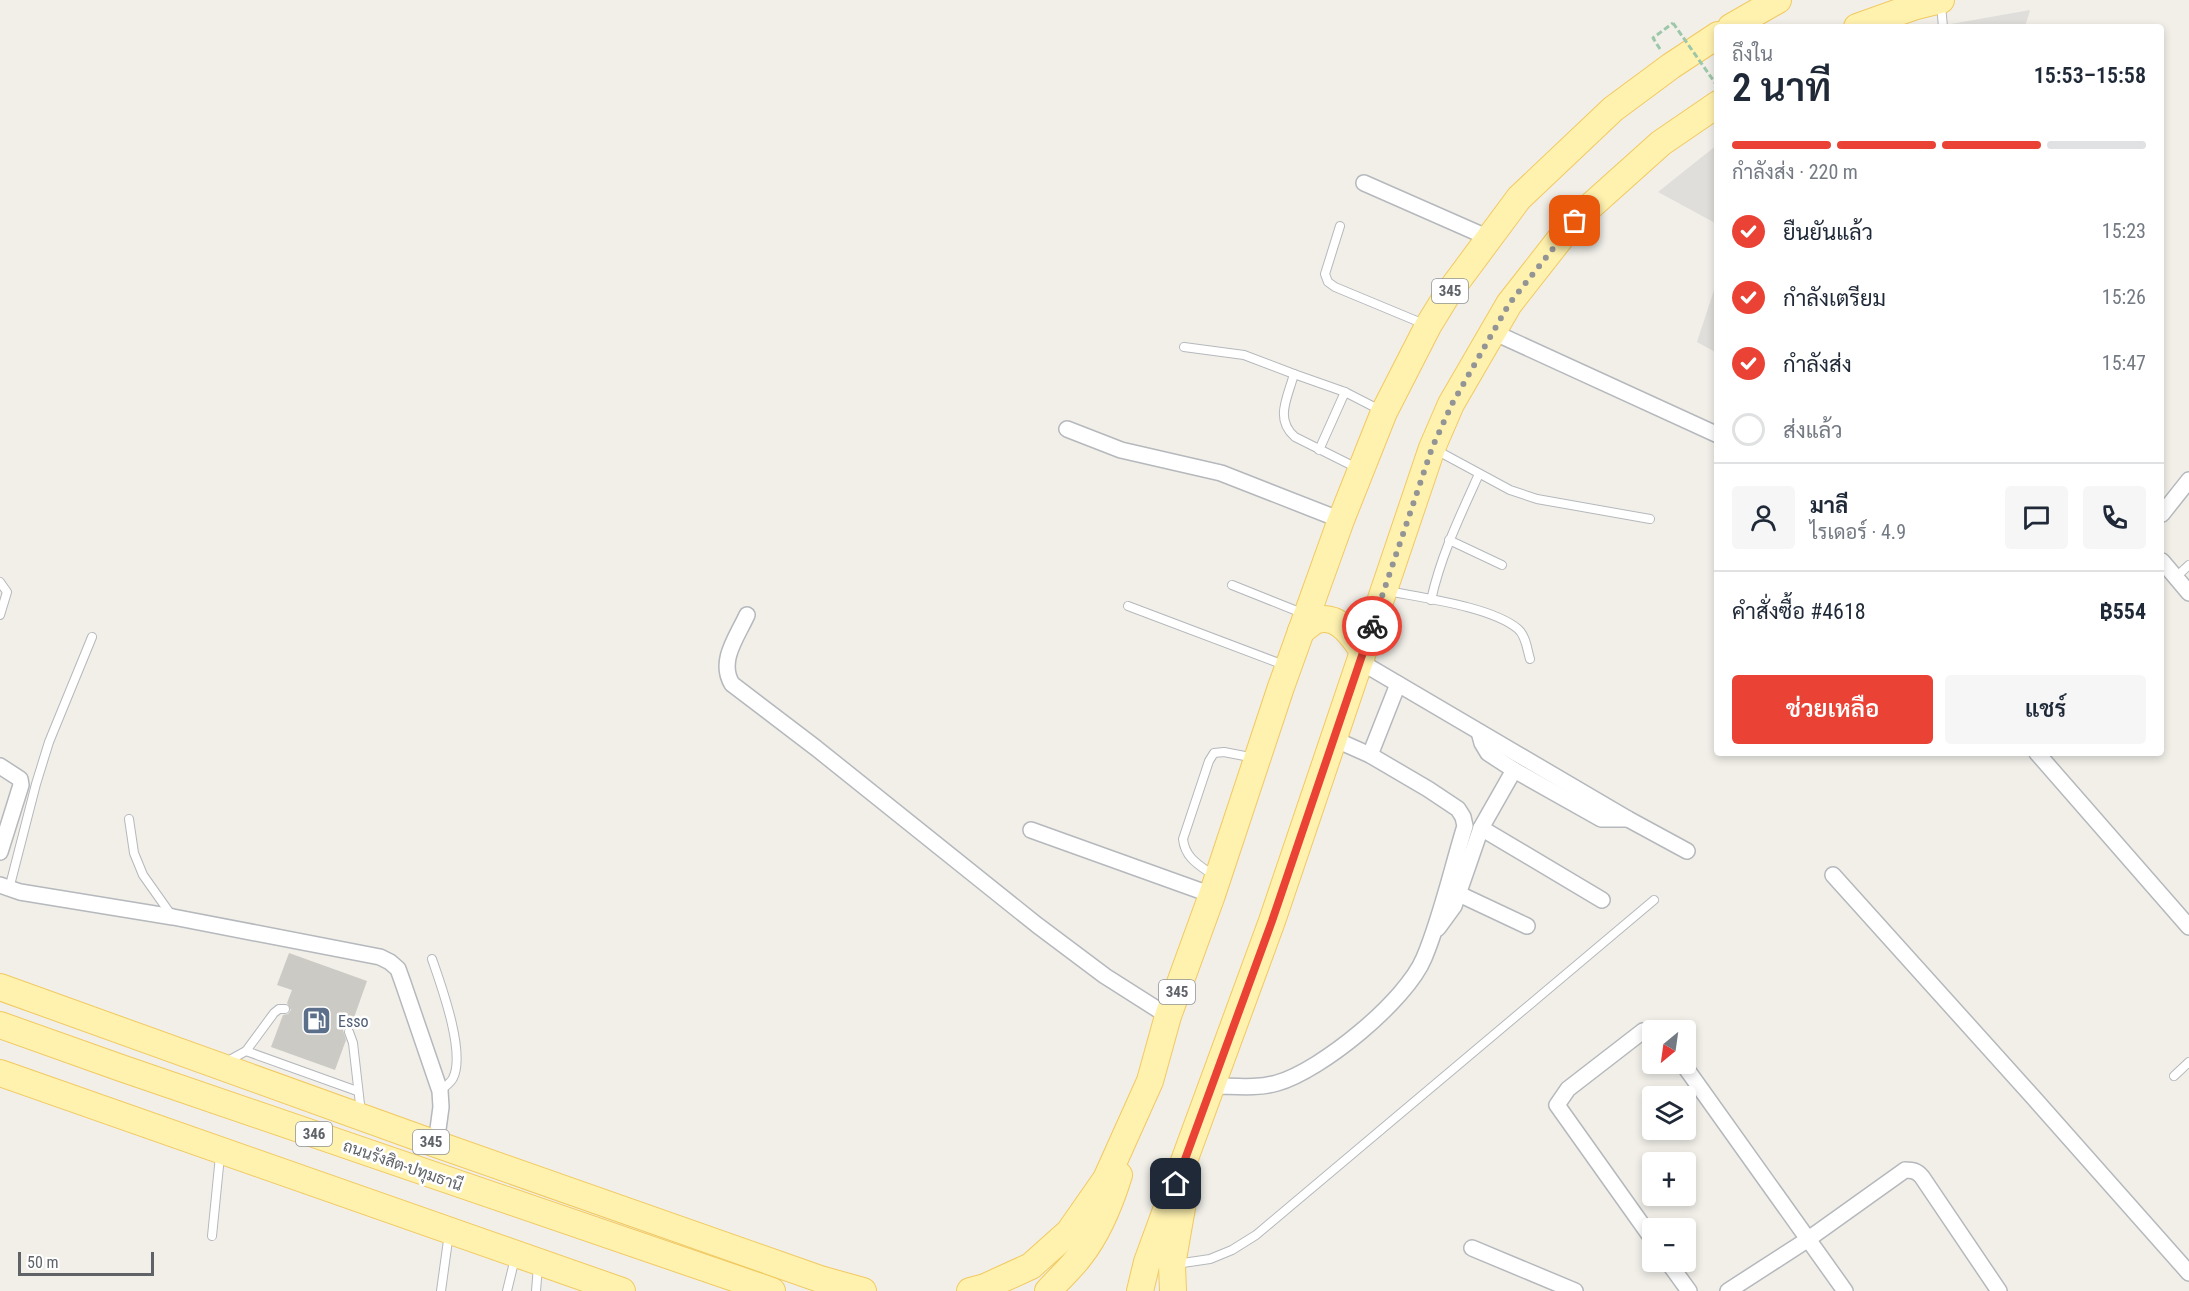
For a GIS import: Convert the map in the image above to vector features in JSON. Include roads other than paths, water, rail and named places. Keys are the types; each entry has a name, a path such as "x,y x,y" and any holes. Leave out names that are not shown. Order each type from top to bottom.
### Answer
{"main road":[{"path":"1736,24 1778,0"},
{"path":"1865,24 1913,7 1941,0"},
{"name":"345","path":"970,1291 985,1287 1031,1266 1069,1232 1106,1179 1150,1081 1168,1016 1341,520 1384,412 1428,326 1447,295 1519,198 1605,117 1671,66 1714,38"},
{"path":"1138,1291 1159,1263 1190,1145 1213,1086 1334,739 1432,448 1452,404 1509,304 1575,221 1661,143 1714,107"},
{"path":"1304,623 1328,620 1339,623 1349,631 1361,656"},
{"name":"345","path":"0,987 436,1144 820,1279 863,1291"},
{"name":"ถนนรังสิต-ปทุมธานี","path":"0,1025 772,1291"},
{"path":"0,1073 622,1291"},
{"path":"1048,1291 1080,1257 1105,1215 1150,1081"},
{"path":"1159,1263 1173,1291"}],"street":[{"path":"1364,183 1489,238"},
{"path":"1493,332 1714,433"},
{"path":"1067,429 1121,450 1221,473 1341,520"},
{"path":"2164,511 2189,480"},
{"path":"2164,563 2189,593"},
{"path":"747,615 726,662 726,675 732,684 1105,976 1168,1016"},
{"path":"1361,656 1398,684 1628,819 1687,851"},
{"path":"1370,755 1398,684"},
{"path":"1479,732 1488,753 1514,770 1601,819 1628,819"},
{"path":"1213,1086 1275,1083 1296,1075 1341,1047 1397,998 1424,959 1465,826 1463,817 1458,809 1428,789 1370,755 1334,739"},
{"path":"2040,756 2189,927"},
{"path":"0,766 20,779 21,785 0,852"},
{"path":"1432,935 1446,919 1460,894 1481,828 1514,770"},
{"path":"1481,828 1602,900"},
{"path":"1031,830 1214,886"},
{"path":"1833,875 2034,1097 2189,1273"},
{"path":"4,887 342,948 380,957 390,962 398,969 440,1091 441,1107 436,1144"},
{"path":"1460,894 1527,926"},
{"path":"1642,1032 1568,1089 1557,1105 1642,1225"},
{"path":"1690,1074 1845,1291"},
{"path":"1728,1291 1807,1240 1905,1170 1917,1172 1922,1177 2000,1291"},
{"path":"1472,1248 1575,1291"},
{"path":"1675,1272 1689,1291"}],"lane":[{"path":"1941,0 1943,24"},
{"path":"1340,226 1325,274 1328,282 1428,326"},
{"path":"1184,347 1244,355 1345,392 1384,412"},
{"path":"1294,374 1285,407 1283,423 1287,430 1319,450 1361,470"},
{"path":"1319,450 1345,392"},
{"path":"1432,448 1510,490 1537,499 1650,519"},
{"path":"1431,600 1437,571 1479,474"},
{"path":"1449,540 1502,565"},
{"path":"2176,577 2189,565"},
{"path":"0,582 7,592 0,615"},
{"path":"1232,585 1304,623"},
{"path":"1384,591 1473,609 1504,621 1518,629 1524,636 1530,659"},
{"path":"1128,606 1288,667"},
{"path":"4,887 49,742 92,637"},
{"path":"1214,886 1190,859 1184,849 1183,839 1209,761 1214,753 1224,752 1257,758"},
{"path":"129,819 134,853 140,868 173,917"},
{"path":"1159,1263 1210,1259 1232,1250 1257,1235 1654,900"},
{"path":"432,959 455,1036 456,1065 453,1078 440,1091"},
{"path":"220,1065 246,1051 274,1013 279,1009 285,1009"},
{"path":"349,1032 353,1043 357,1091 362,1116"},
{"path":"246,1051 357,1091"},
{"path":"2174,1076 2189,1062"},
{"path":"212,1236 221,1151"},
{"path":"441,1291 450,1231"},
{"path":"507,1291 527,1258"},
{"path":"527,1258 536,1291"}],"place":[{"name":"Esso","path":"317,1021"}]}
